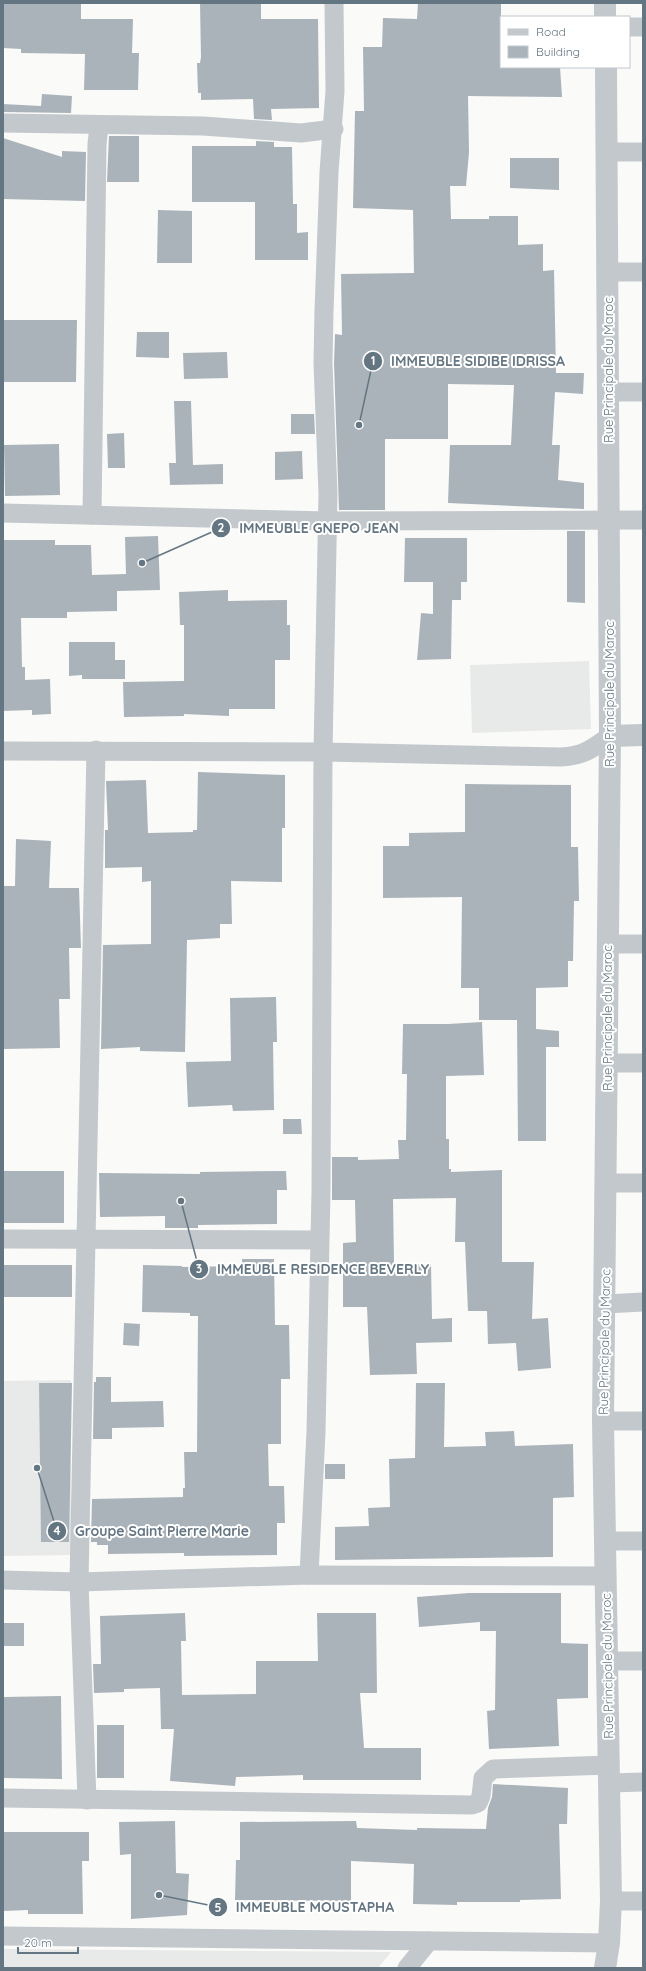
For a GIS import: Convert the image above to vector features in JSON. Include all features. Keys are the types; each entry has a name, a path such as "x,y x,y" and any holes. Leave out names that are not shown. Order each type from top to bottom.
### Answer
{"street":[{"path":"309,1575 316,1432 321,1191 323,752 328,521 323,363 329,172 334,130 334,3"},
{"path":"605,3 605,16"},
{"path":"630,27 643,27"},
{"name":"Rue Principale du Maroc","path":"605,1968 609,1943 610,1901 603,1421 610,736 608,521 608,152 606,68"},
{"path":"3,124 204,126 301,133 334,130"},
{"path":"92,515 97,144 99,126"},
{"path":"608,152 643,152"},
{"path":"608,272 643,272"},
{"path":"608,392 643,392"},
{"path":"3,513 328,521 643,520"},
{"path":"3,751 96,750 323,752 575,757 587,752 610,736 643,735"},
{"path":"87,1800 79,1582 88,1240 96,750"},
{"path":"608,944 643,944"},
{"path":"607,1063 643,1063"},
{"path":"606,1183 643,1183"},
{"path":"3,1239 319,1240"},
{"path":"605,1304 643,1302"},
{"path":"603,1421 643,1421"},
{"path":"605,1541 643,1541"},
{"path":"3,1580 79,1582 309,1575 605,1576"},
{"path":"607,1661 643,1661"},
{"path":"3,1798 472,1805 478,1803 481,1796 483,1778 493,1769 609,1774 643,1782"},
{"path":"610,1901 643,1901"},
{"path":"3,1936 609,1943"},
{"path":"407,1968 429,1941"}],"shaded area":[{"path":"589,661 591,729 472,733 470,665"},
{"path":"71,1380 71,1555 3,1556 3,1381"},
{"path":"3,1949 391,1952 378,1968 3,1968"}],"building":[{"path":"3,3 81,3 81,19 133,19 132,53 139,53 138,90 84,90 85,54 21,53 21,49 3,48"},
{"path":"200,3 261,3 261,19 318,19 319,108 271,109 272,120 254,119 253,99 201,100 201,93 198,93 197,63 200,63 201,57"},
{"path":"418,3 501,3 500,68 560,68 562,97 468,96 469,152 466,186 450,186 451,219 489,219 489,216 518,216 518,245 543,244 543,271 554,270 556,373 584,373 583,394 555,392 552,445 560,445 558,480 584,483 584,509 448,503 450,445 511,445 514,385 448,384 448,439 385,439 385,510 339,510 334,363 335,334 342,335 341,274 414,273 413,210 353,208 355,111 364,111 363,47 382,47 383,18 417,19"},
{"path":"42,94 72,96 71,113 3,112 3,104 41,106"},
{"path":"109,136 139,136 139,182 107,182"},
{"path":"3,138 62,157 62,151 86,152 85,201 3,199"},
{"path":"256,141 274,142 274,147 292,147 293,204 297,204 297,233 308,232 308,260 255,260 255,202 192,202 192,146 256,146"},
{"path":"510,158 559,158 559,190 510,188"},
{"path":"158,210 192,211 192,263 157,263"},
{"path":"3,320 77,320 76,382 3,382"},
{"path":"137,332 169,332 169,358 136,357"},
{"path":"227,352 228,378 184,379 183,353"},
{"path":"174,401 191,401 193,465 223,464 223,484 170,485 169,463 176,463"},
{"path":"291,414 314,414 315,434 291,434"},
{"path":"124,433 125,468 108,468 107,434"},
{"path":"59,444 60,495 5,496 4,445"},
{"path":"302,451 303,479 275,480 275,452"},
{"path":"567,531 585,531 585,603 567,602"},
{"path":"158,536 160,590 117,591 117,611 67,612 67,618 21,618 22,667 25,667 25,680 50,679 51,714 32,715 32,710 3,711 3,540 55,540 55,545 91,545 92,575 126,574 125,537"},
{"path":"405,538 467,538 467,582 461,582 461,600 452,600 451,659 417,660 421,613 433,614 433,582 404,582"},
{"path":"228,590 228,601 287,600 287,625 290,625 290,660 275,660 275,709 229,709 229,716 184,714 184,716 124,717 123,682 184,681 184,625 180,625 179,592"},
{"path":"69,642 115,642 115,660 125,660 125,679 82,679 82,675 69,676"},
{"path":"198,772 285,775 285,828 282,828 282,882 231,881 232,924 220,924 220,938 187,940 185,1052 140,1051 140,1047 101,1049 103,945 151,944 151,881 142,882 142,867 105,868 105,830 108,830 106,781 146,780 148,833 193,832 193,830 197,830"},
{"path":"465,784 571,785 571,847 578,847 579,901 574,901 573,961 568,961 568,987 536,988 536,1029 559,1031 559,1047 546,1047 546,1141 518,1141 517,1020 479,1020 479,988 461,988 462,897 383,898 383,846 409,846 409,833 465,832"},
{"path":"16,839 51,841 49,888 79,888 81,948 69,948 70,999 59,999 60,1048 3,1049 3,886 15,886"},
{"path":"276,997 277,1042 273,1042 274,1110 233,1111 232,1105 188,1107 186,1062 231,1061 230,998"},
{"path":"482,1022 484,1075 446,1076 446,1139 449,1139 449,1169 451,1169 451,1172 502,1170 502,1262 534,1262 532,1319 548,1318 551,1368 518,1371 516,1343 488,1344 487,1311 468,1311 465,1242 455,1242 456,1198 393,1199 394,1264 431,1264 432,1319 452,1318 452,1342 416,1343 417,1374 370,1375 367,1307 343,1307 343,1243 356,1242 355,1200 332,1200 332,1157 358,1157 358,1160 399,1159 398,1140 406,1140 407,1074 402,1074 403,1024"},
{"path":"283,1119 301,1119 302,1134 283,1134"},
{"path":"3,1171 64,1171 64,1223 3,1223"},
{"path":"286,1171 287,1190 277,1190 277,1224 198,1225 198,1228 165,1228 165,1216 100,1217 99,1173 200,1174 200,1172"},
{"path":"242,1259 274,1259 275,1325 289,1325 290,1379 281,1379 281,1444 268,1444 269,1486 284,1486 285,1523 277,1523 277,1555 184,1556 184,1553 108,1554 108,1545 97,1545 97,1542 91,1542 92,1499 183,1497 183,1488 185,1488 184,1452 197,1452 198,1316 190,1316 190,1313 142,1312 143,1265 182,1267 242,1266"},
{"path":"3,1265 72,1265 72,1297 3,1297"},
{"path":"124,1323 140,1324 139,1346 123,1345"},
{"path":"96,1377 111,1377 111,1402 163,1401 164,1427 112,1428 112,1439 93,1439 94,1382 96,1382"},
{"path":"39,1383 72,1383 69,1542 41,1542"},
{"path":"416,1383 445,1383 444,1447 486,1446 485,1432 514,1431 515,1446 573,1444 574,1497 553,1498 553,1557 335,1560 335,1527 369,1526 368,1508 390,1507 389,1459 415,1458"},
{"path":"325,1464 345,1464 345,1479 325,1479"},
{"path":"469,1593 561,1593 561,1643 588,1644 588,1698 557,1699 559,1746 489,1749 487,1711 495,1710 496,1631 480,1631 480,1622 419,1627 417,1597"},
{"path":"185,1613 186,1641 181,1641 182,1695 256,1694 256,1661 318,1661 317,1613 376,1613 377,1693 360,1693 364,1748 421,1748 421,1780 303,1780 303,1775 236,1777 235,1786 170,1781 174,1729 161,1729 160,1688 124,1689 124,1692 94,1693 93,1664 101,1664 100,1616"},
{"path":"3,1623 24,1623 24,1646 3,1646"},
{"path":"61,1696 62,1779 3,1778 4,1697"},
{"path":"97,1725 124,1725 124,1778 97,1778"},
{"path":"493,1784 568,1788 567,1824 559,1824 561,1899 520,1900 520,1902 457,1902 457,1905 413,1904 414,1864 351,1861 351,1901 235,1900 236,1860 240,1860 240,1822 356,1821 357,1828 417,1830 417,1828 486,1829 488,1808 492,1797"},
{"path":"175,1821 176,1873 189,1874 187,1915 131,1919 131,1854 120,1855 119,1822"},
{"path":"3,1832 89,1832 89,1861 82,1861 83,1914 28,1914 28,1910 3,1911"}],"place":[{"name":"IMMEUBLE SIDIBE IDRISSA","path":"359,425"},
{"name":"IMMEUBLE GNEPO JEAN","path":"142,563"},
{"name":"IMMEUBLE RESIDENCE BEVERLY","path":"181,1201"},
{"name":"Groupe Saint Pierre Marie","path":"37,1468"},
{"name":"IMMEUBLE MOUSTAPHA","path":"159,1895"}]}
